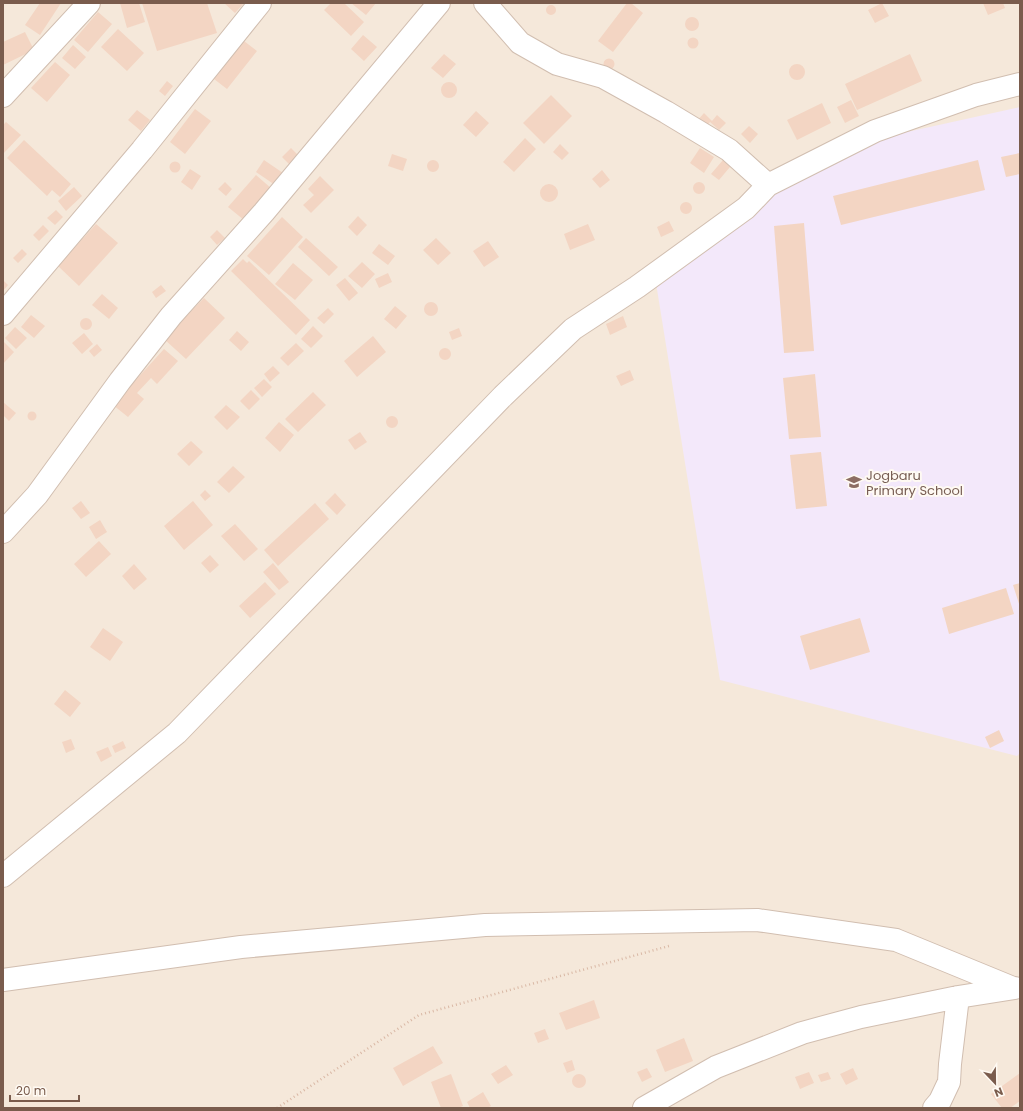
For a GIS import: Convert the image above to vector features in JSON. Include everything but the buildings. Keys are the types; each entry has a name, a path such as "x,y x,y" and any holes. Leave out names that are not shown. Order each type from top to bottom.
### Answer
{"street":[{"path":"3,96 88,3"},
{"path":"3,314 142,150 260,3"},
{"path":"3,532 38,495 120,381 171,316 264,212 439,3"},
{"path":"485,3 520,43 557,64 603,77 666,112 729,150 768,185"},
{"path":"3,876 177,733 497,402 573,329 637,287 746,208 768,185 875,131 976,95 1020,84"},
{"path":"3,980 241,947 485,925 757,920 896,940 1017,988"},
{"path":"644,1108 716,1067 802,1033 861,1017 958,997 1017,988"},
{"path":"934,1108 940,1101 949,1082 958,997"}],"path":[{"path":"277,1108 419,1015 670,946"}],"shaded area":[{"path":"3,3 1020,3 1020,1108 3,1108"},
{"name":"Jogbaru Primary School","path":"1020,107 1020,753 1017,756 720,680 656,283 830,149"}],"place":[{"name":"Jogbaru Primary School","path":"854,482"}]}
